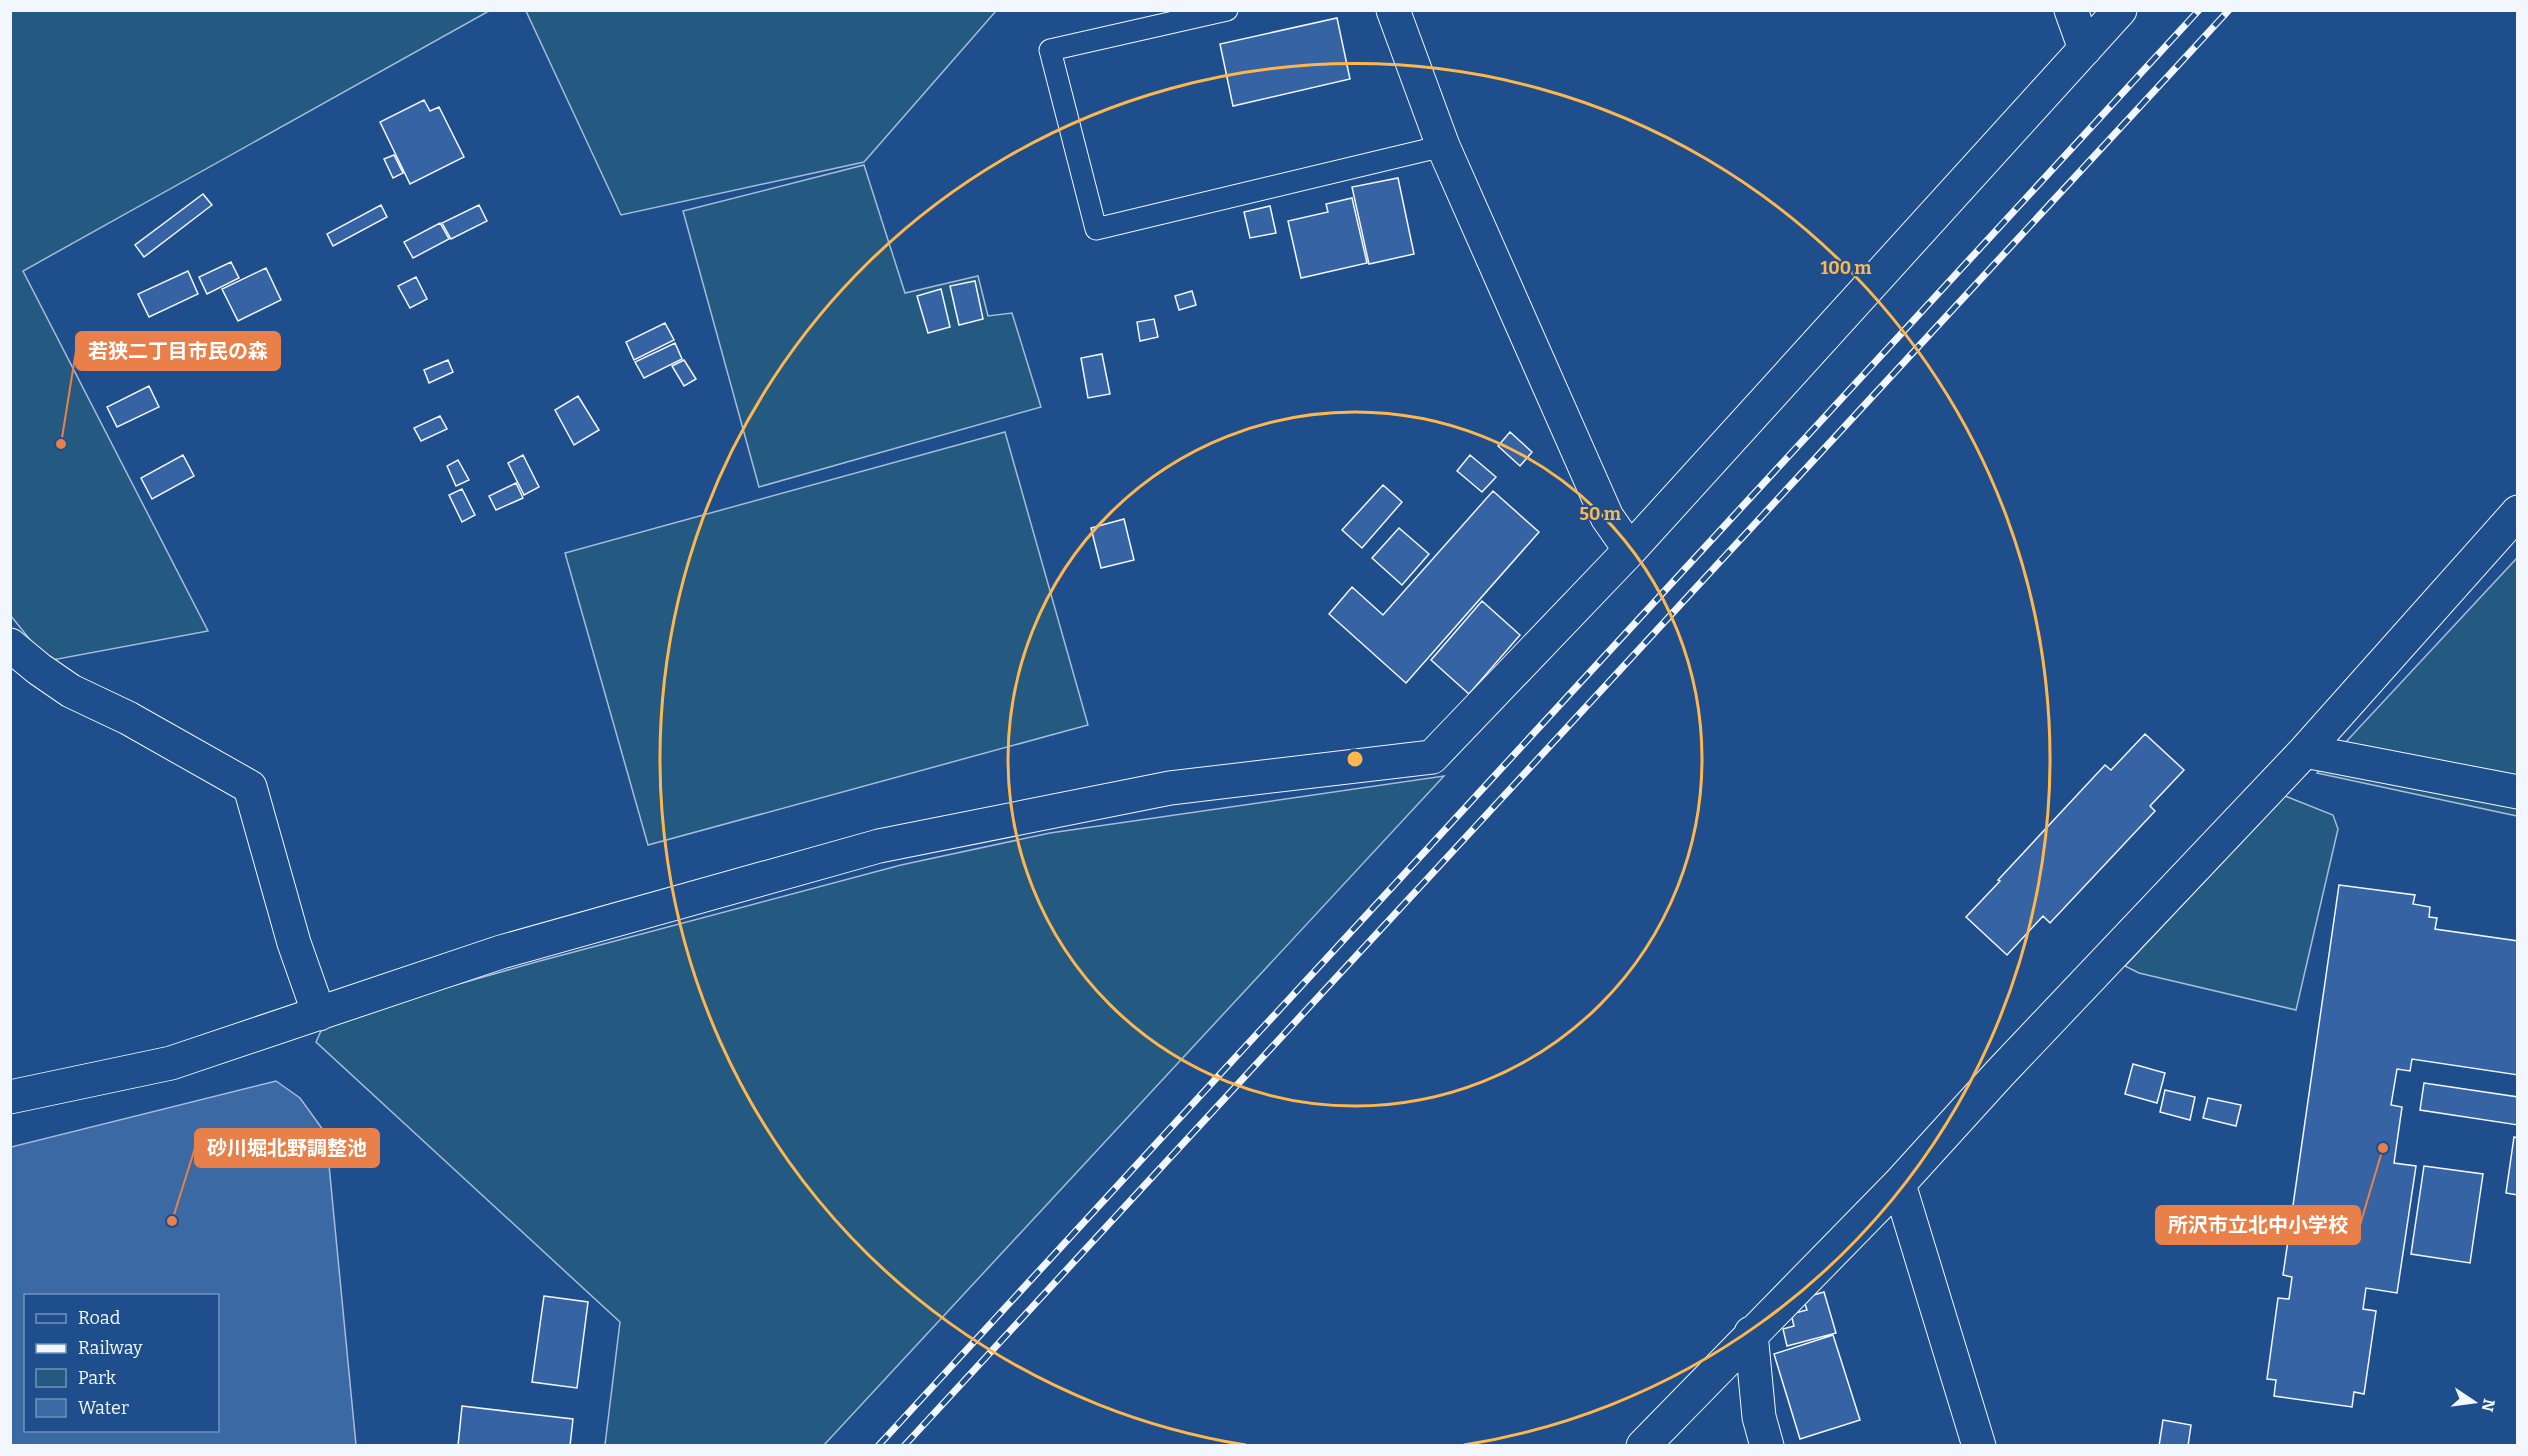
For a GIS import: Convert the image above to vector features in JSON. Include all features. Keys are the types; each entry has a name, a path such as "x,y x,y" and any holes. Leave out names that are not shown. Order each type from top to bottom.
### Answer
{"street":[{"path":"1393,10 1443,146 1607,517 1630,550"},
{"path":"2071,10 2085,49"},
{"path":"10,1097 171,1063 501,952 879,846 1170,788 1432,757 1630,550 2120,10"},
{"path":"1643,1446 1751,1332 1899,1184 1999,1074 2305,751 2517,512"},
{"path":"10,645 71,691 128,718 250,787 294,943 319,1014"},
{"path":"2305,751 2517,792"},
{"path":"1899,1184 1979,1446"},
{"path":"1751,1332 1758,1417 1767,1446"}],"lane":[{"path":"1227,10 1050,50 1096,229 1443,146"}],"green space":[{"path":"10,11 489,11 23,271 208,631 47,661 11,616"},
{"path":"526,11 996,11 864,162 621,215"},
{"path":"864,165 905,293 978,276 988,316 1012,313 1041,407 759,487 683,211"},
{"path":"1005,432 1088,725 648,845 565,553"},
{"path":"2517,558 2517,816 2317,773"},
{"path":"1444,776 824,1445 605,1445 620,1322 316,1042 325,1022 536,962 901,865 1050,833"},
{"path":"2285,796 2333,815 2338,829 2296,1010 2139,973 2125,966"}],"water":[{"path":"276,1081 300,1098 326,1134 356,1445 11,1445 11,1147"}],"building":[{"path":"1337,18 1350,79 1233,106 1220,44"},
{"path":"424,100 430,111 439,107 464,157 410,184 380,122"},
{"path":"394,155 403,173 393,178 384,159"},
{"path":"1398,178 1414,254 1369,264 1352,187"},
{"path":"203,194 212,205 144,257 135,245"},
{"path":"1352,198 1367,263 1301,278 1288,221 1328,212 1326,204"},
{"path":"381,205 387,217 333,246 327,234"},
{"path":"479,205 487,221 451,239 442,223"},
{"path":"1270,206 1276,233 1250,238 1244,212"},
{"path":"440,223 449,239 413,258 404,242"},
{"path":"231,262 239,278 207,294 199,277"},
{"path":"266,268 281,300 238,321 222,289"},
{"path":"188,271 198,294 149,317 138,294"},
{"path":"416,277 427,299 410,308 398,286"},
{"path":"975,281 983,319 959,325 950,286"},
{"path":"941,289 950,327 928,333 917,296"},
{"path":"1192,291 1196,305 1179,310 1175,296"},
{"path":"1154,319 1158,337 1140,341 1137,322"},
{"path":"665,323 674,340 634,360 626,342"},
{"path":"675,343 682,359 644,378 635,362"},
{"path":"1102,354 1110,394 1088,398 1081,358"},
{"path":"448,360 453,372 429,383 424,370"},
{"path":"684,360 696,379 684,386 672,366"},
{"path":"149,386 159,407 117,427 107,407"},
{"path":"578,396 599,430 574,445 555,410"},
{"path":"440,416 447,429 421,441 414,428"},
{"path":"1510,432 1532,452 1520,466 1498,446"},
{"path":"183,455 194,476 152,499 141,478"},
{"path":"523,455 539,487 524,495 508,463"},
{"path":"1470,455 1496,477 1482,492 1457,471"},
{"path":"458,460 469,480 456,486 447,466"},
{"path":"516,483 523,498 496,510 489,496"},
{"path":"1383,485 1402,502 1362,548 1342,530"},
{"path":"462,489 475,515 462,522 449,495"},
{"path":"1493,491 1539,532 1406,683 1329,614 1352,587 1383,615"},
{"path":"1124,519 1134,560 1101,568 1091,528"},
{"path":"1399,528 1429,554 1402,585 1372,558"},
{"path":"1482,601 1520,635 1469,694 1431,660"},
{"path":"2145,734 2184,770 2150,806 2155,811 2050,923 2043,916 2007,955 1966,917 2105,765 2111,770"},
{"path":"2339,885 2415,895 2413,904 2430,907 2429,917 2437,918 2435,929 2518,941 2518,1075 2412,1059 2410,1071 2397,1069 2391,1105 2402,1107 2394,1163 2416,1166 2397,1293 2366,1288 2363,1309 2376,1311 2364,1394 2354,1392 2352,1407 2274,1396 2276,1380 2267,1379 2278,1298 2289,1299 2292,1277 2283,1275"},
{"path":"2133,1064 2165,1073 2157,1103 2125,1094"},
{"path":"2424,1083 2518,1097 2518,1125 2420,1110"},
{"path":"2165,1090 2195,1097 2190,1120 2160,1112"},
{"path":"2208,1098 2241,1105 2236,1126 2203,1118"},
{"path":"2514,1137 2518,1138 2518,1195 2506,1193"},
{"path":"2424,1166 2483,1174 2470,1263 2411,1254"},
{"path":"1824,1292 1836,1333 1787,1346 1783,1329 1794,1326 1791,1314 1807,1310 1803,1298"},
{"path":"544,1296 588,1302 577,1388 532,1382"},
{"path":"1833,1335 1860,1420 1800,1439 1774,1354"},
{"path":"462,1406 573,1419 570,1446 458,1446"},
{"path":"2163,1420 2191,1425 2188,1446 2159,1446"}],"railway":[{"path":"878,1446 2199,10"},
{"path":"904,1446 2229,10"}],"place":[{"name":"若狭二丁目市民の森","path":"61,444"},
{"name":"所沢市立北中小学校","path":"2383,1148"},
{"name":"砂川堀北野調整池","path":"172,1221"}]}
